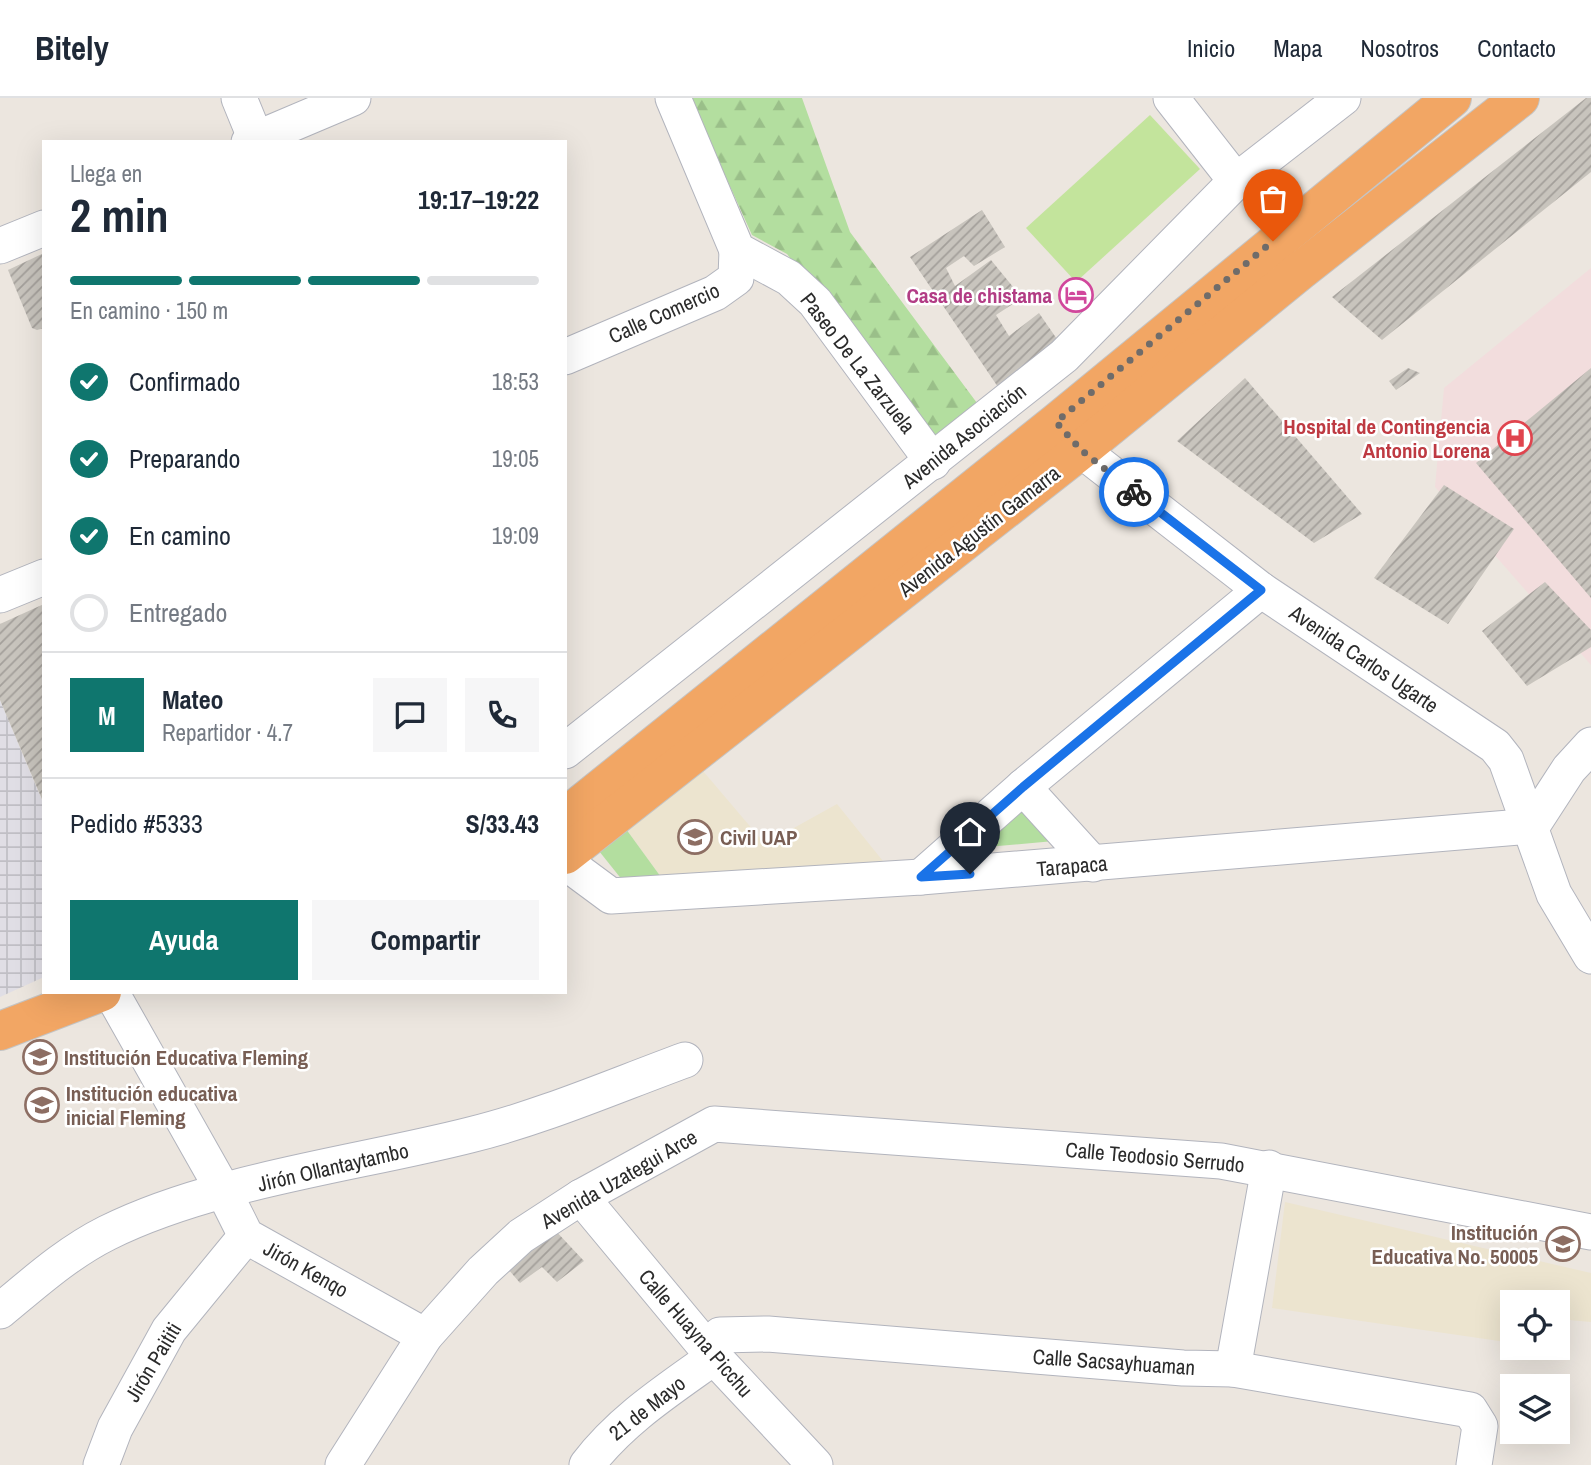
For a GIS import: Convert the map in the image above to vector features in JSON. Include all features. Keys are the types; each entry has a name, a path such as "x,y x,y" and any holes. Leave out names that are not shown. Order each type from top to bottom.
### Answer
{"highway":[{"name":"Avenida Agustín Gamarra","path":"567,853 1069,436 1254,257 1452,98"},
{"name":"Avenida Agustín Gamarra","path":"567,815 1069,436 1300,271 1520,98"},
{"path":"0,1031 97,994"}],"street":[{"path":"239,98 254,140"},
{"path":"256,140 353,98"},
{"path":"673,98 737,250"},
{"path":"1171,98 1236,181"},
{"name":"Avenida Asociación","path":"567,749 1064,356 1236,181 1343,98"},
{"path":"0,246 42,229"},
{"name":"Calle Comercio","path":"567,356 715,293 736,278 737,250"},
{"name":"Paseo De La Zarzuela","path":"737,250 789,278 815,302 933,462"},
{"name":"Avenida Carlos Ugarte","path":"1069,436 1261,590 1495,746 1506,760 1555,894 1591,956"},
{"path":"0,595 42,578"},
{"path":"921,877 1023,787 1261,590"},
{"path":"1532,826 1569,769 1591,745"},
{"path":"1023,787 1093,864"},
{"name":"Tarapaca","path":"567,863 611,896 1093,864 1532,826"},
{"name":"Jirón Kenqo","path":"112,994 246,1236 425,1336"},
{"name":"Jirón Ollantaytambo","path":"0,1311 72,1252 108,1232 224,1192 472,1135 685,1060"},
{"name":"Calle Teodosio Serrudo","path":"714,1125 1221,1161 1269,1168 1591,1232"},
{"name":"Avenida Uzategui Arce","path":"343,1465 425,1336 449,1306 520,1236 581,1196 714,1125"},
{"path":"1233,1369 1269,1168"},
{"name":"Calle Huayna Picchu","path":"581,1196 713,1357 815,1465"},
{"name":"Jirón Paititi","path":"101,1465 115,1428 169,1330 246,1236"},
{"name":"Calle Sacsayhuaman","path":"713,1357 714,1342 720,1335 768,1334 1182,1368 1233,1369 1372,1390 1471,1410 1480,1426 1474,1465"},
{"name":"21 de Mayo","path":"587,1465 615,1432 652,1401 713,1357"}],"shaded area":[{"name":"Hospital de Contingencia Antonio Lorena","path":"1591,268 1591,665 1435,487 1444,388"},
{"path":"0,700 42,800 42,978 0,997"},
{"name":"Civil UAP","path":"703,771 765,844 837,804 895,876 672,892 626,829"},
{"path":"1285,1202 1591,1273 1591,1322 1570,1320 1570,1290 1500,1290 1500,1341 1272,1308"}],"green space":[{"path":"690,98 802,98 850,232 977,403 937,447 787,254 752,235"},
{"path":"1150,115 1200,169 1076,282 1026,228"},
{"path":"1011,798 1054,841 964,849"},
{"path":"626,829 666,884 627,886 599,851"}],"building":[{"path":"1586,98 1591,98 1591,172 1382,340 1332,297"},
{"path":"982,210 1005,247 974,266 964,256 946,268 955,286 991,260 1022,298 996,315 1009,336 1039,313 1059,342 1000,390 910,257"},
{"path":"42,254 42,329 32,328 8,270"},
{"path":"1408,368 1420,373 1396,390 1389,381"},
{"path":"1591,368 1591,598 1476,463"},
{"path":"1245,378 1362,514 1314,543 1177,441"},
{"path":"1444,485 1514,529 1448,624 1374,578"},
{"path":"1545,582 1591,630 1591,647 1527,686 1482,631"},
{"path":"42,605 42,799 0,700 0,624"},
{"path":"553,1228 584,1261 557,1282 542,1267 520,1283 502,1262"}],"way so far":[{"path":"1134,492 1081,450 1056,422 1273,241"}],"place":[{"name":"Casa de chistama","path":"1076,295"},
{"name":"Hospital de Contingencia Antonio Lorena","path":"1515,438"},
{"name":"Civil UAP","path":"695,837"},
{"name":"Institución Educativa Fleming","path":"40,1057"},
{"name":"Institución educativa inicial Fleming","path":"42,1105"},
{"name":"Institución Educativa No. 50005","path":"1563,1244"}],"route":[{"path":"970,874 921,877 1023,787 1261,590 1134,492"}]}
